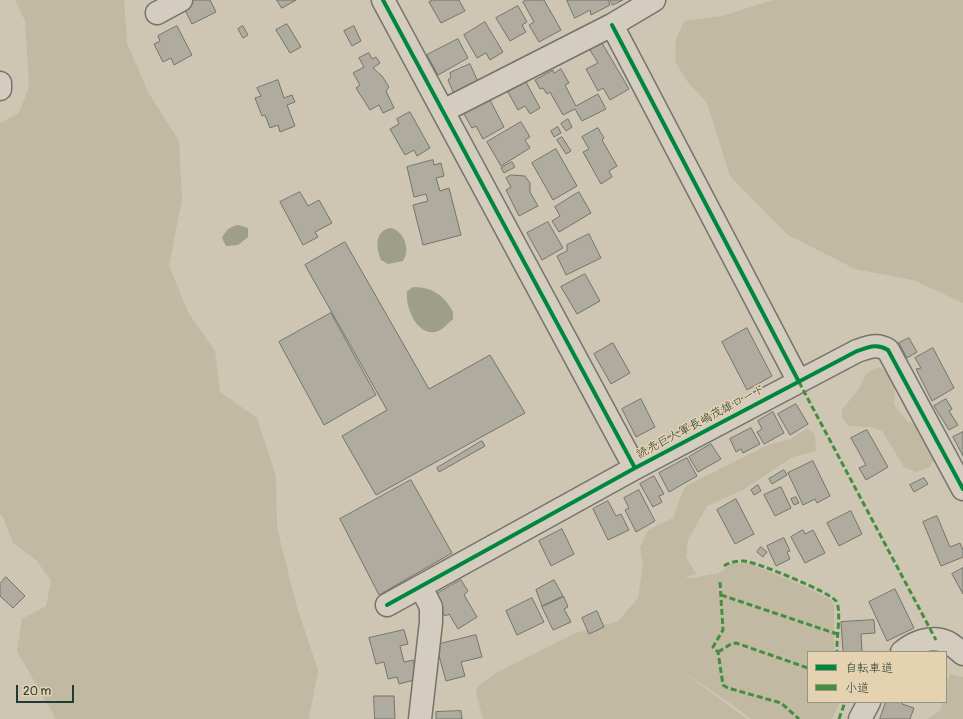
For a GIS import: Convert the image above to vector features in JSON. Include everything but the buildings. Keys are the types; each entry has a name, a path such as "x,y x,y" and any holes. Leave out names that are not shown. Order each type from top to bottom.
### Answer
{"street":[{"path":"157,13 181,0"},
{"path":"383,0 635,468"},
{"path":"443,111 612,26 649,1"},
{"path":"612,26 799,382"},
{"path":"0,83 0,89"},
{"name":"読売巨人軍長嶋茂雄ロード","path":"386,605 635,468 857,351 881,345 888,350 963,489"},
{"path":"420,719 432,622 431,607 421,587"},
{"path":"904,651 915,644 931,639 947,642 963,654"},
{"path":"860,719 868,703"}],"shaded area":[{"path":"15,0 124,0 127,43 148,92 179,141 182,199 169,266 188,312 215,351 220,392 257,418 276,476 277,528 296,604 318,670 309,719 56,719 17,651 22,619 46,606 51,581 37,561 13,543 3,517 0,514 0,123 19,113 29,87 25,21"},
{"path":"773,0 963,0 963,303 913,280 855,269 788,235 730,176 707,103 686,80 675,61 676,39 684,21 722,16"},
{"path":"238,225 248,228 248,237 238,245 226,246 222,238 223,235 230,228"},
{"path":"391,228 396,230 403,237 406,252 403,261 388,264 381,260 377,245 379,236 382,232 385,229"},
{"path":"413,287 432,290 437,293 446,301 453,312 453,319 442,329 435,332 428,332 422,329 413,318 408,304 407,291"},
{"path":"879,367 893,375 895,393 894,405 908,422 919,425 936,457 930,467 916,472 904,467 882,431 871,427 849,426 842,418 842,410 860,387 866,374"},
{"path":"807,428 815,434 816,451 793,457 741,491 707,506 688,540 686,557 696,574 684,578 719,573 731,564 747,563 802,585 831,600 834,605 834,651 807,651 807,703 840,703 832,719 751,719 673,665 747,719 483,719 476,693 478,686 496,673 573,634 618,621 638,598 643,564 640,548 648,530 673,518 686,486 768,445 791,439"},
{"path":"950,674 963,677 963,719 927,719 941,710 942,703 947,703 947,684"}],"marked path":[{"path":"799,382 936,640"},
{"path":"724,566 744,561 763,566 821,591 831,597 836,601 839,611 837,651"},
{"path":"720,582 723,630 713,647 718,652 723,685 728,688 781,703 799,719"},
{"path":"721,595 837,634"},
{"path":"718,652 731,644 736,643 807,668"},
{"path":"839,719 845,703"}],"cycle path":[{"path":"383,0 635,468"},
{"path":"612,25 799,382"},
{"path":"387,605 635,468 857,351 869,347 877,346 888,350 963,489"}]}
